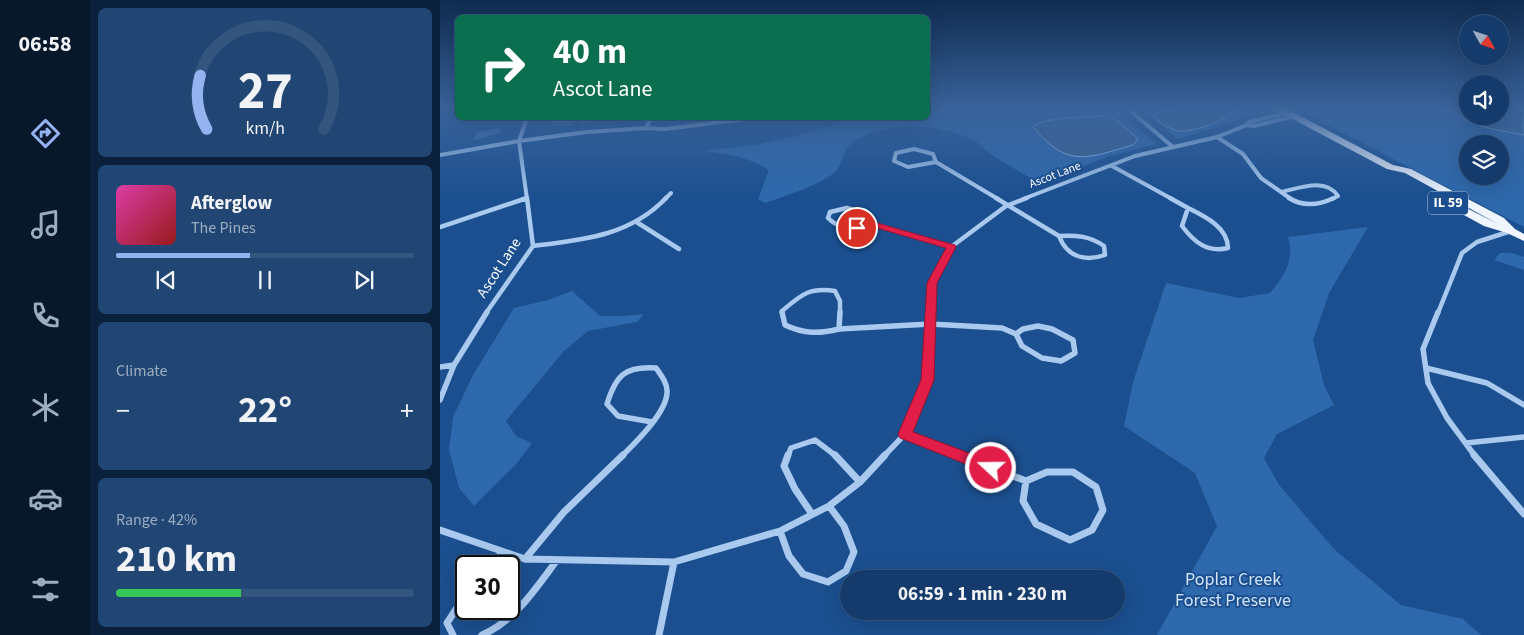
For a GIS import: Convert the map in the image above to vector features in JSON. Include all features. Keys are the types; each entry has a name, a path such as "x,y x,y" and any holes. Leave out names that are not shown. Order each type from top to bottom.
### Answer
{"main road":[{"name":"IL 59","path":"1337,138 1390,167 1408,171 1491,215 1500,220 1511,231 1524,238"}],"street":[{"name":"Ascot Lane","path":"440,400 454,365 490,308 533,246 519,141 520,138"},
{"path":"440,155 544,138"},
{"path":"1161,138 1173,147"},
{"name":"Ascot Lane","path":"440,530 525,559 674,562 780,531 829,506 860,482 905,434 928,380 932,283 951,247 1006,206 1135,156 1214,138"},
{"path":"1218,138 1244,154 1255,172 1281,192 1292,200 1306,205 1330,200 1338,196 1333,189 1319,184 1281,192"},
{"path":"936,162 912,167 899,166 894,161 896,153 908,148 923,149 933,154 936,162 1006,206 1059,236 1079,235 1092,238 1104,246 1105,255 1094,260 1076,256 1062,247 1059,236"},
{"path":"1112,166 1213,221 1228,242 1228,248 1217,251 1202,247 1191,237 1182,226 1188,208"},
{"path":"533,246 597,238 638,223 663,204 671,193"},
{"path":"440,226 526,198"},
{"path":"870,223 864,214 853,209 841,207 830,212 828,218 834,226 847,229 870,223 951,247"},
{"path":"638,223 679,249"},
{"path":"1511,231 1478,242 1462,253 1423,349 1428,383 1447,418 1524,514"},
{"path":"839,329 840,301 836,291 817,287 800,296 782,310 785,325 801,334 818,334 839,329 930,324 1002,328 1016,334 1022,346 1042,358 1061,361 1075,353 1074,340 1057,329 1032,326 1024,328 1016,334"},
{"path":"440,367 454,365"},
{"path":"525,559 564,513 616,461 652,422 662,410 668,393 664,379 656,368 637,365 621,374 610,390 607,404 618,416 652,422"},
{"path":"1426,368 1486,383 1524,405"},
{"path":"905,434 1026,481 1047,472 1073,472 1096,487 1103,510 1092,530 1070,540 1036,524 1023,501 1026,481"},
{"path":"1466,444 1524,437"},
{"path":"812,514 795,489 784,466 792,448 815,440 839,458 860,482"},
{"path":"780,531 789,556 803,574 828,582 846,571 854,552 844,526 829,506"},
{"path":"500,555 503,552"},
{"path":"482,635 490,633 527,599 557,560"},
{"path":"659,635 674,562"},
{"path":"453,635 447,623 455,611"}],"green space":[{"path":"789,138 860,138 849,146 838,169 829,177 802,190 765,203 758,199 769,170 746,159 704,151 761,144"},
{"path":"968,138 1149,138 1157,144 1106,157 1040,184 997,158"},
{"path":"1352,138 1459,138 1459,185 1509,185 1509,138 1524,138 1524,227"},
{"name":"Poplar Creek Forest Preserve","path":"1368,227 1329,293 1313,340 1324,385 1334,405 1277,434 1264,458 1279,485 1334,549 1401,605 1463,619 1481,635 1157,635 1217,526 1195,473 1124,426 1133,382 1166,283 1239,298 1270,293 1287,267 1290,253 1288,237"},
{"path":"1500,253 1512,253 1524,257 1524,270 1494,260"},
{"path":"572,291 600,316 644,314 637,322 588,331 563,352 506,421 516,436 532,443 517,463 474,506 459,488 449,450 453,417 473,375 514,308 548,300"}],"shaded area":[{"path":"1043,138 1138,139 1133,145 1103,154 1079,157 1068,155"}],"route":[{"path":"857,228 870,223 951,247 932,283 928,380 905,434 991,468"}]}
